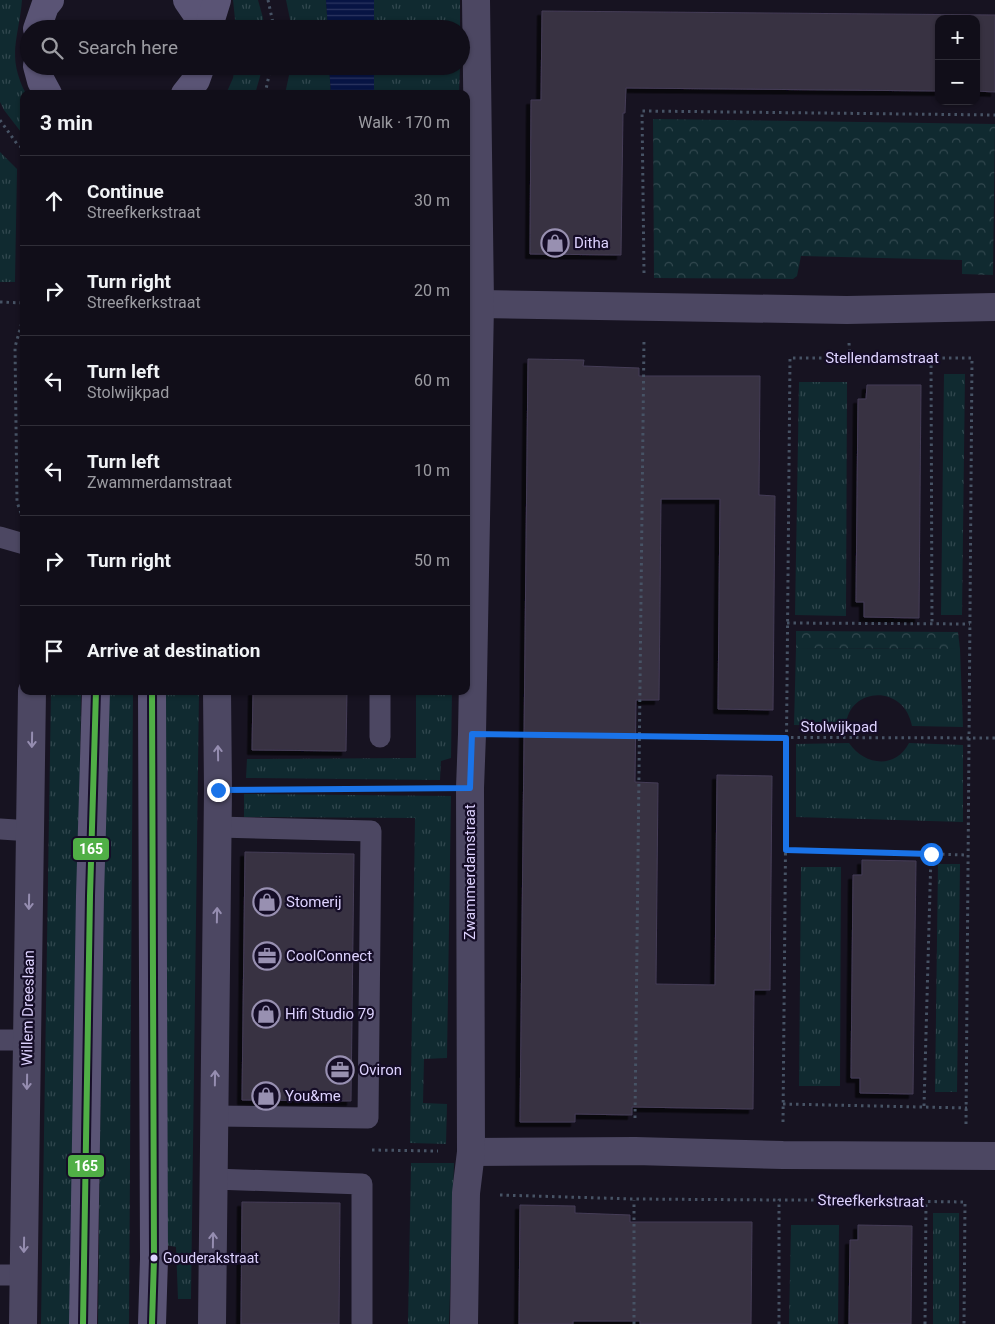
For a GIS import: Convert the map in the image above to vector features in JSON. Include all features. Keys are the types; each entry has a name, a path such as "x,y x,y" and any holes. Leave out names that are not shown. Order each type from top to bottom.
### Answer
{"main road":[{"path":"187,0 199,20"},
{"path":"211,20 217,0"},
{"path":"40,75 46,90"},
{"path":"188,90 198,75"},
{"path":"83,1324 90,896 96,695"},
{"path":"152,695 154,1258 152,1324"}],"street":[{"name":"Zwammerdamstraat","path":"464,1324 466,1193 471,1152 470,788 480,304 476,0"},
{"path":"480,304 847,310 995,307"},
{"name":"Willem Dreeslaan","path":"23,1324 12,1275 27,1040 32,695"},
{"path":"212,1324 218,826 217,695"},
{"path":"471,1152 635,1151 783,1155 995,1156"}],"lane":[{"path":"0,537 20,543"},
{"path":"380,695 380,737"},
{"path":"215,1116 368,1118 369,1088 371,831 218,826"},
{"path":"0,829 30,831"},
{"path":"0,1040 27,1040"},
{"path":"214,1180 362,1184 362,1324"}],"path":[{"path":"268,0 273,20"},
{"path":"266,90 270,75"},
{"path":"635,1151 644,308 642,111 995,115"},
{"path":"0,120 20,146"},
{"path":"0,302 20,303"},
{"path":"20,328 14,347 17,502 20,509"},
{"name":"Stellendamstraat","path":"786,738 790,358 972,358 969,738"},
{"path":"931,359 932,624"},
{"path":"788,622 970,624"},
{"name":"Stolwijkpad","path":"472,734 640,737 995,738"},
{"path":"783,1155 786,738"},
{"path":"966,1157 969,738"},
{"path":"218,790 470,788"},
{"path":"786,850 968,855"},
{"path":"924,1106 931,854"},
{"path":"783,1104 966,1108"},
{"name":"Streefkerkstraat","path":"466,1193 634,1199 965,1202 964,1324"},
{"path":"634,1199 634,1324"},
{"path":"779,1200 779,1324"},
{"path":"925,1324 926,1201"}],"green space":[{"path":"0,0 22,0 15,47 17,68 24,90 20,90 20,131 0,102"},
{"path":"233,0 258,0 263,20 235,20"},
{"path":"286,0 326,0 327,20 290,20"},
{"path":"374,0 460,0 460,20 374,20"},
{"path":"234,75 260,75 256,90 228,90"},
{"path":"289,75 330,75 331,90 286,90"},
{"path":"374,75 460,75 459,90 374,90"},
{"path":"653,119 995,124 993,275 962,274 962,260 801,256 797,276 793,279 654,278"},
{"path":"0,152 17,169 15,282 0,282"},
{"path":"944,374 965,374 962,615 941,615"},
{"path":"799,382 847,382 846,616 795,615"},
{"path":"796,631 958,632 960,649 796,648"},
{"path":"796,648 960,649 963,727 912,726 907,712 899,702 877,695 866,698 856,704 849,713 846,726 794,725"},
{"path":"51,695 81,695 73,1324 41,1324"},
{"path":"105,695 133,695 129,1324 98,1324"},
{"path":"162,695 199,695 191,1299 178,1299 176,1247 165,1245"},
{"path":"416,695 452,695 451,758 441,761 440,780 246,778 247,759 416,758"},
{"path":"849,743 863,756 879,761 888,761 896,757 903,752 909,743 963,745 963,822 796,817 796,744"},
{"path":"244,794 451,796 447,1058 424,1059 423,1103 447,1104 446,1144 410,1143 415,818 244,817"},
{"path":"938,864 960,864 957,1092 935,1092"},
{"path":"801,867 841,867 840,1086 799,1086"},
{"path":"411,1163 454,1163 449,1324 408,1324"},
{"path":"933,1213 959,1213 959,1324 933,1324"},
{"path":"791,1225 839,1225 838,1324 789,1324"}],"shaded area":[{"path":"326,0 374,0 374,20 327,20"},
{"path":"330,75 374,75 374,90 331,90"}],"building":[{"path":"542,11 995,15 995,92 980,91 980,15 935,15 935,91 626,88 625,113 623,113 621,255 530,254 531,100 541,100"},
{"path":"528,359 584,360 583,366 639,368 639,376 760,376 759,495 775,496 773,710 718,709 720,499 661,499 659,700 636,700 635,782 658,783 656,984 715,985 717,775 772,776 770,990 754,990 753,1109 632,1107 632,1115 575,1114 575,1122 520,1122"},
{"path":"867,385 921,385 919,618 864,617 864,602 856,602 858,399 866,399"},
{"path":"253,695 347,695 346,751 252,750"},
{"path":"245,852 354,854 351,1101 242,1100"},
{"path":"862,860 916,861 913,1094 860,1093 860,1078 851,1078 853,875 862,875"},
{"path":"242,1202 340,1203 339,1324 241,1324"},
{"path":"520,1205 575,1206 575,1213 630,1215 630,1222 752,1222 751,1324 640,1324 640,1321 573,1321 573,1324 519,1324"},
{"path":"858,1225 912,1226 911,1324 849,1324 850,1240 858,1240"}],"transit line":[{"name":"165","path":"83,1324 90,896 96,695"},
{"name":"165","path":"152,695 154,1259 152,1324"}],"place":[{"name":"Ditha","path":"555,243"},
{"name":"Stomerij","path":"267,902"},
{"name":"CoolConnect","path":"267,956"},
{"name":"Hifi Studio 79","path":"266,1014"},
{"name":"Oviron","path":"340,1070"},
{"name":"You&me","path":"266,1096"},
{"name":"Gouderakstraat","path":"154,1258"}],"route":[{"path":"218,790 470,788 472,734 786,738 786,850 931,854"}]}
